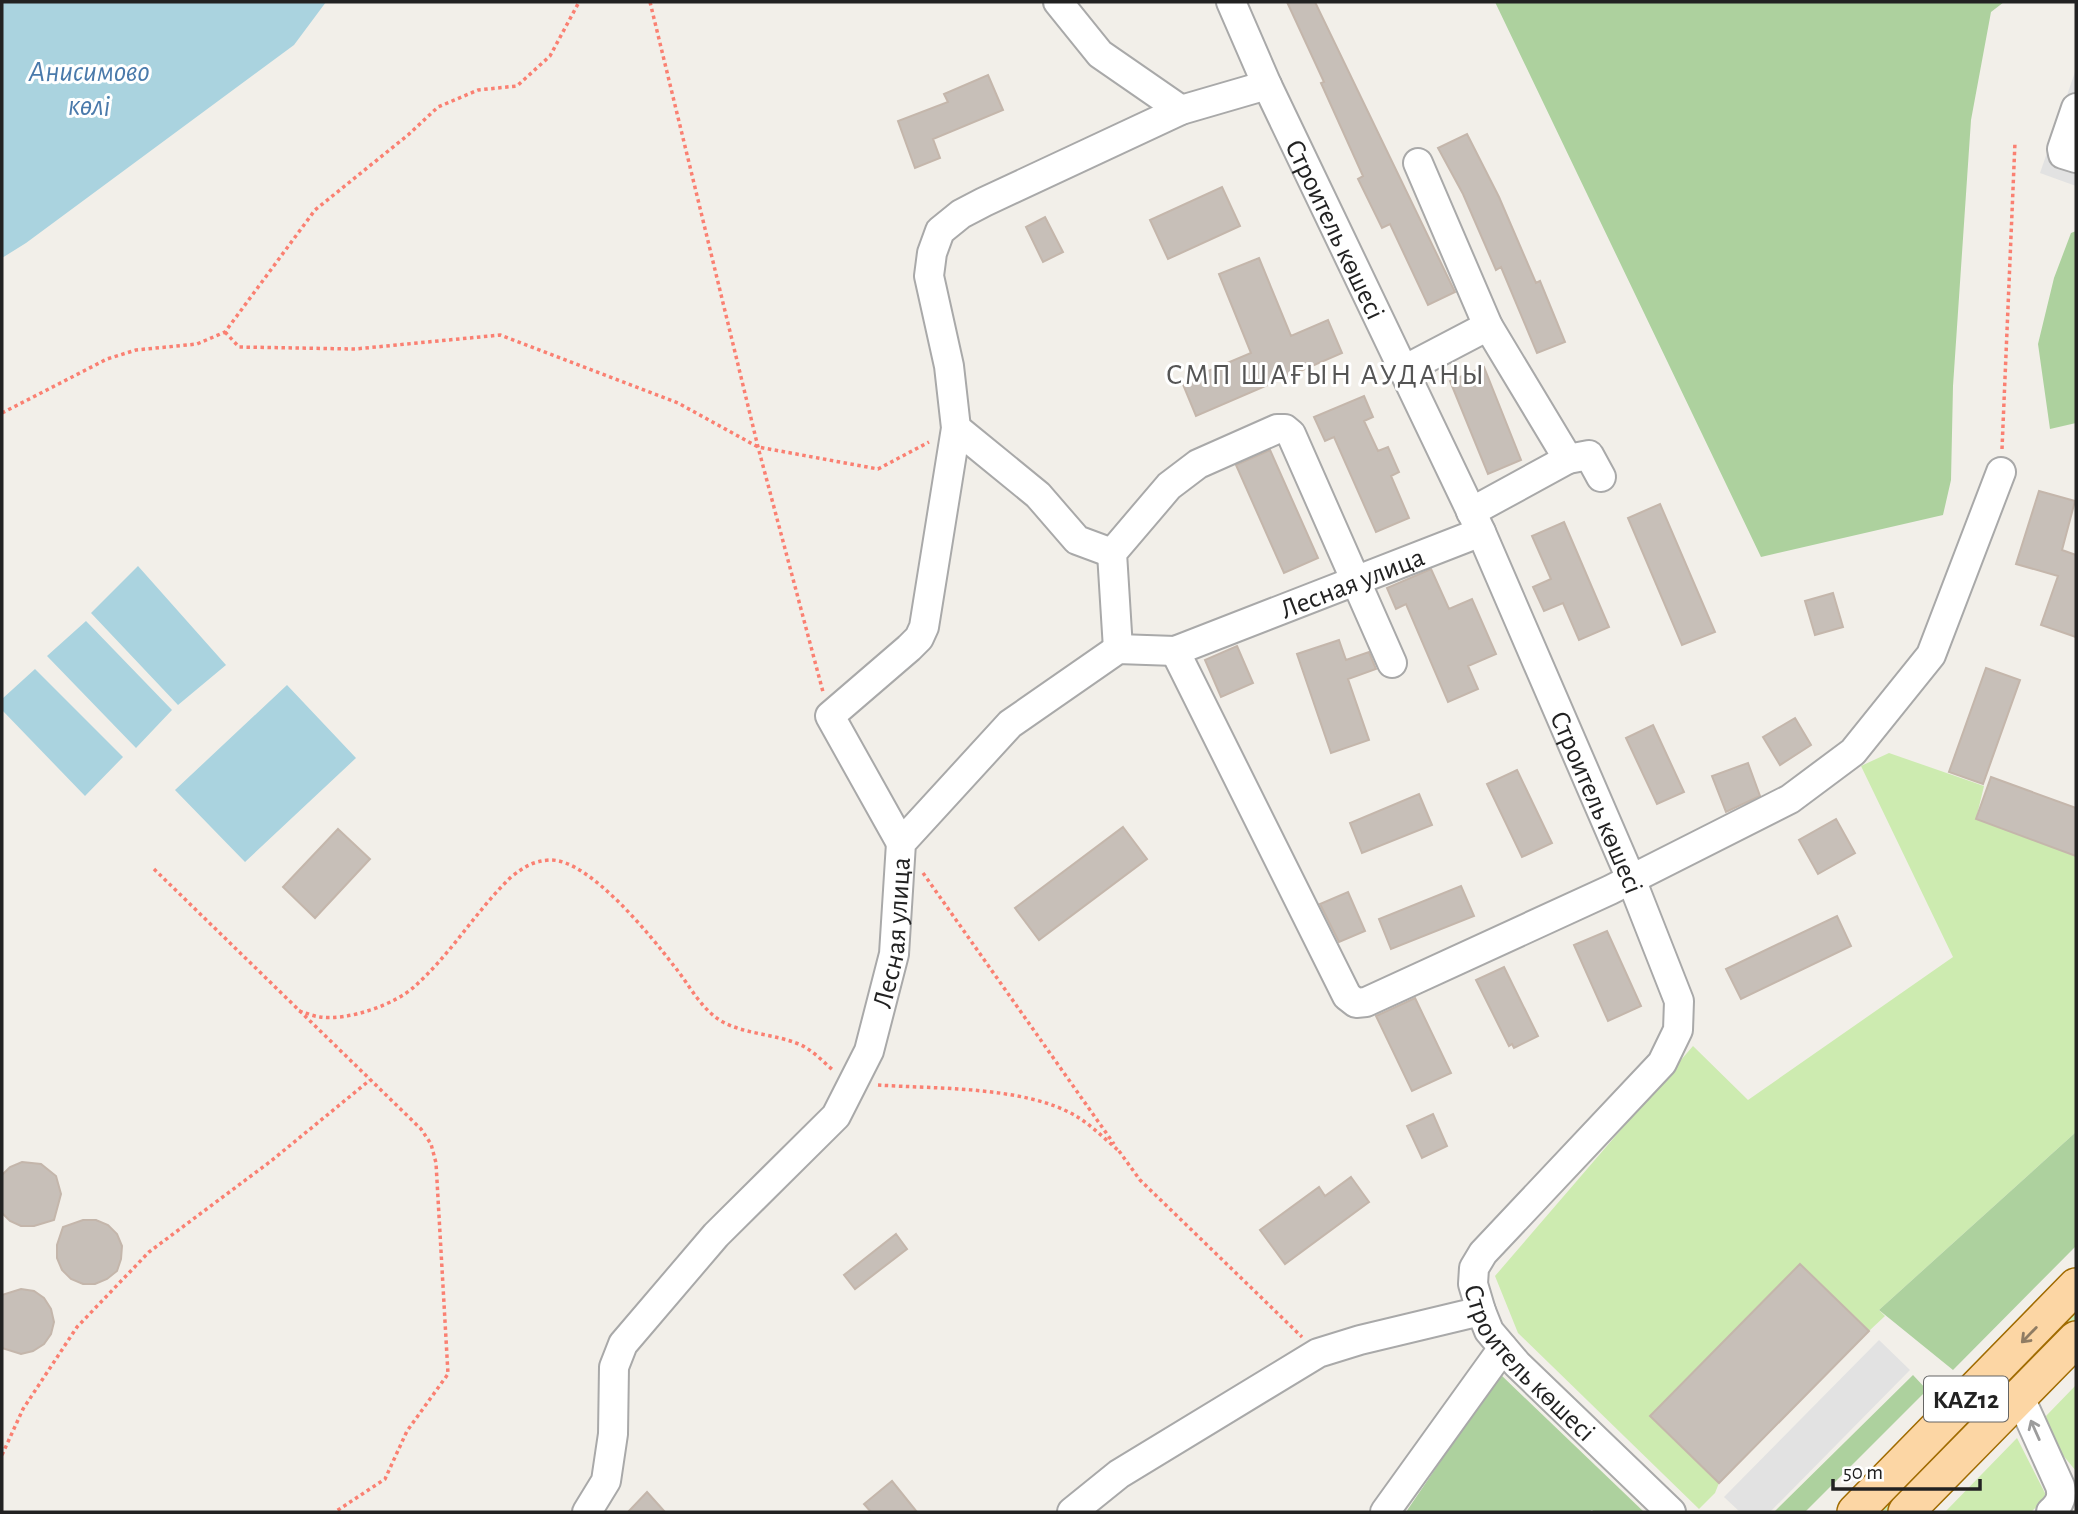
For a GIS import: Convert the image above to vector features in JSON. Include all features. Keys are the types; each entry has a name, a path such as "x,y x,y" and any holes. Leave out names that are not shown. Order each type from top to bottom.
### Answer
{"main road":[{"name":"KAZ12","path":"1855,1512 2076,1286"},
{"name":"KAZ12","path":"1906,1512 2076,1339"}],"street":[{"path":"1058,2 1100,54 1181,110"},
{"name":"Строитель көшесі","path":"1231,2 1476,522 1630,879 1679,1001 1678,1030 1662,1063 1483,1253 1474,1268 1474,1284 1489,1331 1517,1364 1671,1512"},
{"path":"901,843 830,716 909,648 919,638 924,626 956,428 949,366 929,276 932,253 940,231 961,214 984,202 1181,110 1268,85"},
{"path":"2076,108 2062,149 2063,154 2076,158"},
{"path":"1418,163 1488,326 1568,459 1589,455 1601,477"},
{"path":"1404,370 1488,326"},
{"path":"956,428 1038,495 1076,540 1112,554"},
{"path":"1118,649 1112,554 1169,486 1198,464 1277,429 1285,429 1291,434 1392,663"},
{"name":"Лесная улица","path":"587,1512 606,1481 613,1433 614,1367 623,1344 716,1235 836,1116 869,1051 894,954 901,843 1010,724 1118,649 1175,651 1357,580 1476,522 1568,459"},
{"path":"1175,651 1347,996 1356,1003 1366,1002 1630,879 1790,799 1853,752 1931,654 2001,472"},
{"path":"1072,1512 1119,1474 1318,1353 1360,1340 1481,1311"},
{"path":"1385,1512 1503,1348"},
{"path":"2026,1390 2022,1402 2060,1486 2062,1496 2051,1512"}],"path":[{"path":"2,413 107,359 136,350 197,344 225,332 315,210 408,135 438,107 478,90 517,86 550,56 579,2"},
{"path":"650,2 758,447 830,716"},
{"path":"2001,472 2015,142"},
{"path":"225,332 239,347 355,349 500,335 678,403 758,447 878,469 956,428"},
{"path":"901,843 1140,1180 1318,1353"},
{"path":"299,1011 321,1017 346,1015 370,1010 414,988 511,877 528,864 552,860 589,875 625,908 674,965 704,1006 723,1022 797,1043 813,1052 834,1071 854,1081 1001,1095 1052,1105 1077,1117 1119,1151"},
{"path":"154,869 421,1129 431,1144 436,1163 448,1374 407,1431 385,1479 335,1512"},
{"path":"2,1455 23,1409 77,1327 149,1252 271,1161 370,1080"}],"green space":[{"path":"1495,2 2004,2 1991,12 1971,120 1953,386 1951,480 1943,515 1761,557"},
{"path":"2076,231 2076,423 2050,429 2038,344 2054,278 2071,233"},
{"path":"1889,753 1984,786 1976,819 2076,856 2076,1132 1879,1310 1885,1316 1869,1331 1800,1264 1650,1416 1719,1483 1715,1493 1699,1509 1518,1333 1495,1276 1693,1046 1748,1100 1953,957 1861,766"},
{"path":"2076,1132 2076,1246 1953,1370 1879,1310"},
{"path":"2076,1307 2076,1323 1889,1512 1873,1512"},
{"path":"1500,1374 1644,1512 1406,1512"},
{"path":"1913,1375 1927,1390 1805,1512 1774,1512"},
{"path":"2076,1385 2076,1471 2052,1442 2046,1416"},
{"path":"2017,1438 2047,1497 2031,1512 1945,1512"}],"shaded area":[{"path":"2076,73 2076,186 2040,173"},
{"path":"1879,1340 1910,1370 1770,1512 1740,1512 1724,1497"}],"water":[{"name":"Анисимово көлі","path":"2,2 326,2 294,45 2,258"},
{"path":"138,566 226,665 178,705 91,613"},
{"path":"86,621 172,710 136,748 47,656"},
{"path":"35,669 123,757 85,796 2,710 2,699"},
{"path":"287,685 356,758 245,862 175,790"}],"building":[{"path":"1287,2 1315,2 1455,292 1428,305 1390,224 1382,228 1358,179 1363,176"},
{"path":"988,75 1003,110 933,139 940,158 915,168 898,121 948,102 944,94"},
{"path":"1467,134 1499,197 1536,283 1540,281 1565,342 1537,353 1501,267 1496,270 1463,194 1438,148"},
{"path":"1222,187 1240,226 1168,259 1150,220"},
{"path":"1045,217 1063,252 1043,262 1026,227"},
{"path":"1259,258 1291,336 1328,320 1342,353 1196,416 1182,382 1251,353 1219,274"},
{"path":"1484,367 1521,460 1488,474 1450,381"},
{"path":"1364,396 1373,417 1364,421 1378,451 1388,447 1399,472 1391,476 1409,518 1376,532 1334,437 1325,441 1314,417"},
{"path":"1270,450 1318,558 1284,573 1236,465"},
{"path":"2039,491 2075,501 2062,550 2076,555 2076,637 2041,625 2058,576 2016,564"},
{"path":"1660,504 1715,632 1682,645 1628,518"},
{"path":"1564,522 1609,627 1579,640 1563,603 1544,611 1533,587 1551,579 1532,536"},
{"path":"1431,569 1449,609 1472,599 1496,654 1468,666 1478,689 1448,702 1406,604 1396,609 1387,588"},
{"path":"1833,593 1843,627 1815,635 1805,601"},
{"path":"1339,640 1346,660 1369,652 1376,669 1348,679 1369,740 1331,753 1297,654"},
{"path":"1237,646 1253,683 1221,697 1205,660"},
{"path":"1986,668 2020,680 1983,784 1949,772"},
{"path":"1795,718 1811,745 1780,765 1763,737"},
{"path":"1653,725 1684,792 1657,804 1626,738"},
{"path":"1748,763 1760,796 1726,812 1712,776"},
{"path":"1517,770 1552,843 1522,857 1487,784"},
{"path":"1991,777 2076,808 2076,856 1976,819"},
{"path":"1419,794 1432,825 1362,853 1350,823"},
{"path":"1836,819 1855,853 1818,874 1799,840"},
{"path":"1123,827 1147,859 1039,940 1015,908"},
{"path":"338,829 370,859 315,918 283,887"},
{"path":"1461,886 1474,916 1391,949 1379,919"},
{"path":"1348,892 1365,931 1339,942 1320,904"},
{"path":"1837,916 1851,946 1741,999 1726,969"},
{"path":"1607,931 1641,1006 1608,1021 1574,945"},
{"path":"1504,967 1538,1036 1514,1048 1512,1044 1509,1046 1476,980"},
{"path":"1415,998 1451,1073 1412,1091 1376,1016"},
{"path":"1433,1114 1447,1146 1422,1158 1407,1126"},
{"path":"22,1162 41,1164 56,1176 61,1194 54,1220 34,1226 21,1226 2,1213 2,1175 10,1167"},
{"path":"1351,1177 1369,1202 1285,1264 1260,1230 1319,1187 1325,1196"},
{"path":"83,1220 96,1220 108,1225 117,1234 122,1246 117,1271 95,1284 83,1284 71,1279 62,1270 57,1258 57,1245 63,1227"},
{"path":"896,1234 907,1249 855,1289 844,1275"},
{"path":"1800,1264 1869,1331 1719,1483 1650,1416"},
{"path":"21,1289 34,1291 44,1298 51,1309 54,1322 51,1334 44,1344 21,1354 2,1348 2,1295"},
{"path":"892,1481 917,1512 871,1512 864,1504"},
{"path":"647,1492 665,1512 628,1512"}],"district":[{"name":"СМП ШАҒЫН АУДАНЫ","path":"1326,374"}]}
